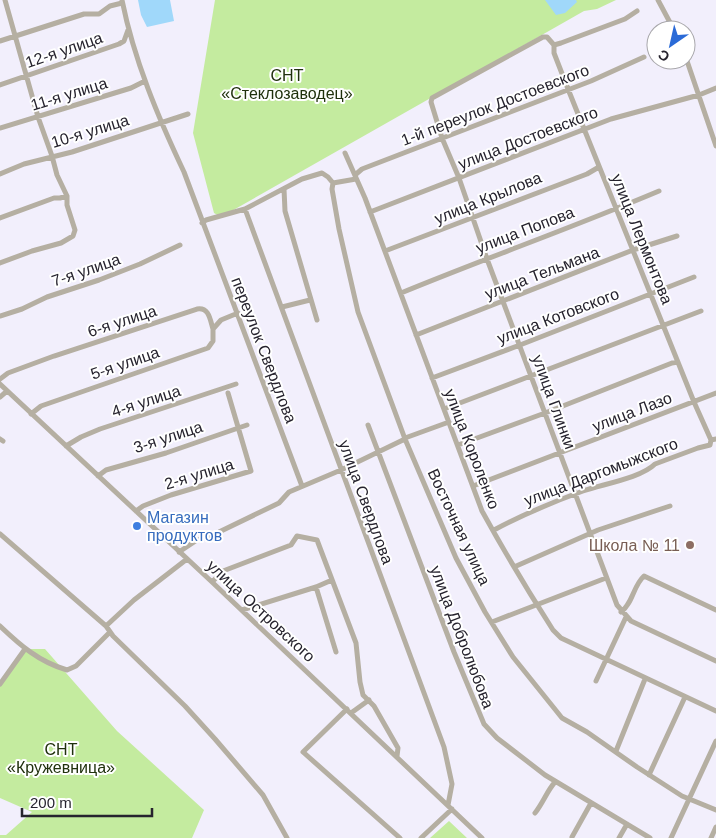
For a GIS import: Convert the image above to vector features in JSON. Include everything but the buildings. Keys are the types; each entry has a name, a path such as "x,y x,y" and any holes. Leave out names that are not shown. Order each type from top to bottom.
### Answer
{"street":[{"path":"0,263 61,243 73,236 75,228 67,205 67,196 60,182 38,117 5,0"},
{"path":"658,0 669,20"},
{"path":"0,41 84,14 99,14 110,6 122,2"},
{"name":"переулок Свердлова","path":"122,2 128,29 160,122 184,172 302,486"},
{"path":"554,45 625,19 637,11"},
{"name":"12-я улица","path":"0,85 119,44 124,40 128,29"},
{"name":"улица Глинки","path":"554,45 547,37 543,37 432,98 431,102 442,138 459,178 487,259 613,598 621,612 639,626 716,661"},
{"name":"улица Лермонтова","path":"554,45 554,53 568,89 694,402 714,439"},
{"name":"1-й переулок Достоевского","path":"333,183 355,177 362,169 608,74 644,57"},
{"path":"690,70 716,146"},
{"name":"11-я улица","path":"0,128 131,88 145,81"},
{"name":"улица Достоевского","path":"370,212 584,129 626,114 698,95 716,88"},
{"name":"10-я улица","path":"0,174 24,164 72,152 188,114"},
{"name":"улица Короленко","path":"344,153 370,212 482,511 553,630 561,638 716,711"},
{"name":"улица Крылова","path":"385,251 587,174 599,167"},
{"path":"202,223 206,220 245,209 309,176 322,173 333,183"},
{"name":"Восточная улица","path":"333,183 332,189 339,229 358,312 405,438 456,558 492,622 520,667 556,712 568,722 587,732 649,775 689,799 716,810"},
{"path":"284,189 285,211 317,320"},
{"name":"улица Попова","path":"401,293 659,191"},
{"path":"0,218 54,198 67,196"},
{"name":"улица Свердлова","path":"245,209 444,747 452,784 450,807"},
{"name":"улица Тельмана","path":"416,335 633,250 677,236"},
{"name":"7-я улица","path":"0,316 140,264 180,245"},
{"name":"улица Котовского","path":"432,378 520,346 631,300 694,277"},
{"path":"282,307 310,300"},
{"name":"6-я улица","path":"0,378 8,373 54,356 197,309 202,308 206,310 213,329"},
{"path":"444,409 701,311"},
{"path":"213,329 221,320 238,313"},
{"name":"5-я улица","path":"31,414 41,406 208,348 213,341 213,329"},
{"path":"458,445 678,362"},
{"name":"улица Островского","path":"0,384 188,559 482,838"},
{"name":"4-я улица","path":"66,446 100,429 236,384"},
{"path":"0,397 7,391"},
{"name":"2-я улица","path":"136,511 143,506 170,495 251,471 228,393"},
{"name":"улица Лазо","path":"473,486 716,393"},
{"path":"179,552 197,540 236,524 284,499 289,492 341,470 405,438 449,422"},
{"name":"3-я улица","path":"98,476 106,470 247,425"},
{"name":"улица Добролюбова","path":"368,425 481,720 497,738 529,764 555,782 650,838"},
{"name":"улица Даргомыжского","path":"494,530 532,511 582,491 638,474 650,469 655,464 698,448 705,448 714,439"},
{"path":"514,567 590,534 670,506"},
{"path":"0,534 106,626 186,706 263,795 287,838"},
{"path":"212,582 223,571 291,545 297,536 317,540 356,643 363,695 374,706 398,748 397,756"},
{"path":"106,626 134,600 188,559"},
{"path":"621,612 626,607 644,576 716,610"},
{"path":"492,622 606,578"},
{"path":"242,610 316,587 332,580"},
{"path":"316,587 336,652"},
{"path":"596,681 626,617"},
{"path":"0,626 25,650 58,668 67,670 76,666 110,632"},
{"path":"0,684 2,676 25,650"},
{"path":"616,751 645,679"},
{"path":"649,775 685,698"},
{"path":"369,700 349,711 303,752 400,838"},
{"path":"671,838 716,741"},
{"path":"535,813 541,806 548,790 555,782"},
{"path":"572,837 591,803"},
{"path":"421,838 450,807"},
{"path":"619,838 626,824"},
{"path":"711,838 716,827"}],"green space":[{"name":"СНТ «Стеклозаводец»","path":"215,0 616,0 597,9 584,11 221,217 214,213 193,133"},
{"name":"СНТ «Кружевница»","path":"25,649 45,649 117,731 204,810 192,838 0,838 0,835 6,835 32,812 0,798 0,686"},
{"path":"449,821 467,838 430,838"}],"water":[{"path":"138,0 170,0 174,21 147,27 141,15"},
{"path":"545,0 576,0 577,2 565,13 556,15"}],"place":[{"name":"Магазин продуктов","path":"137,526"},
{"name":"Школа № 11","path":"690,545"}]}
